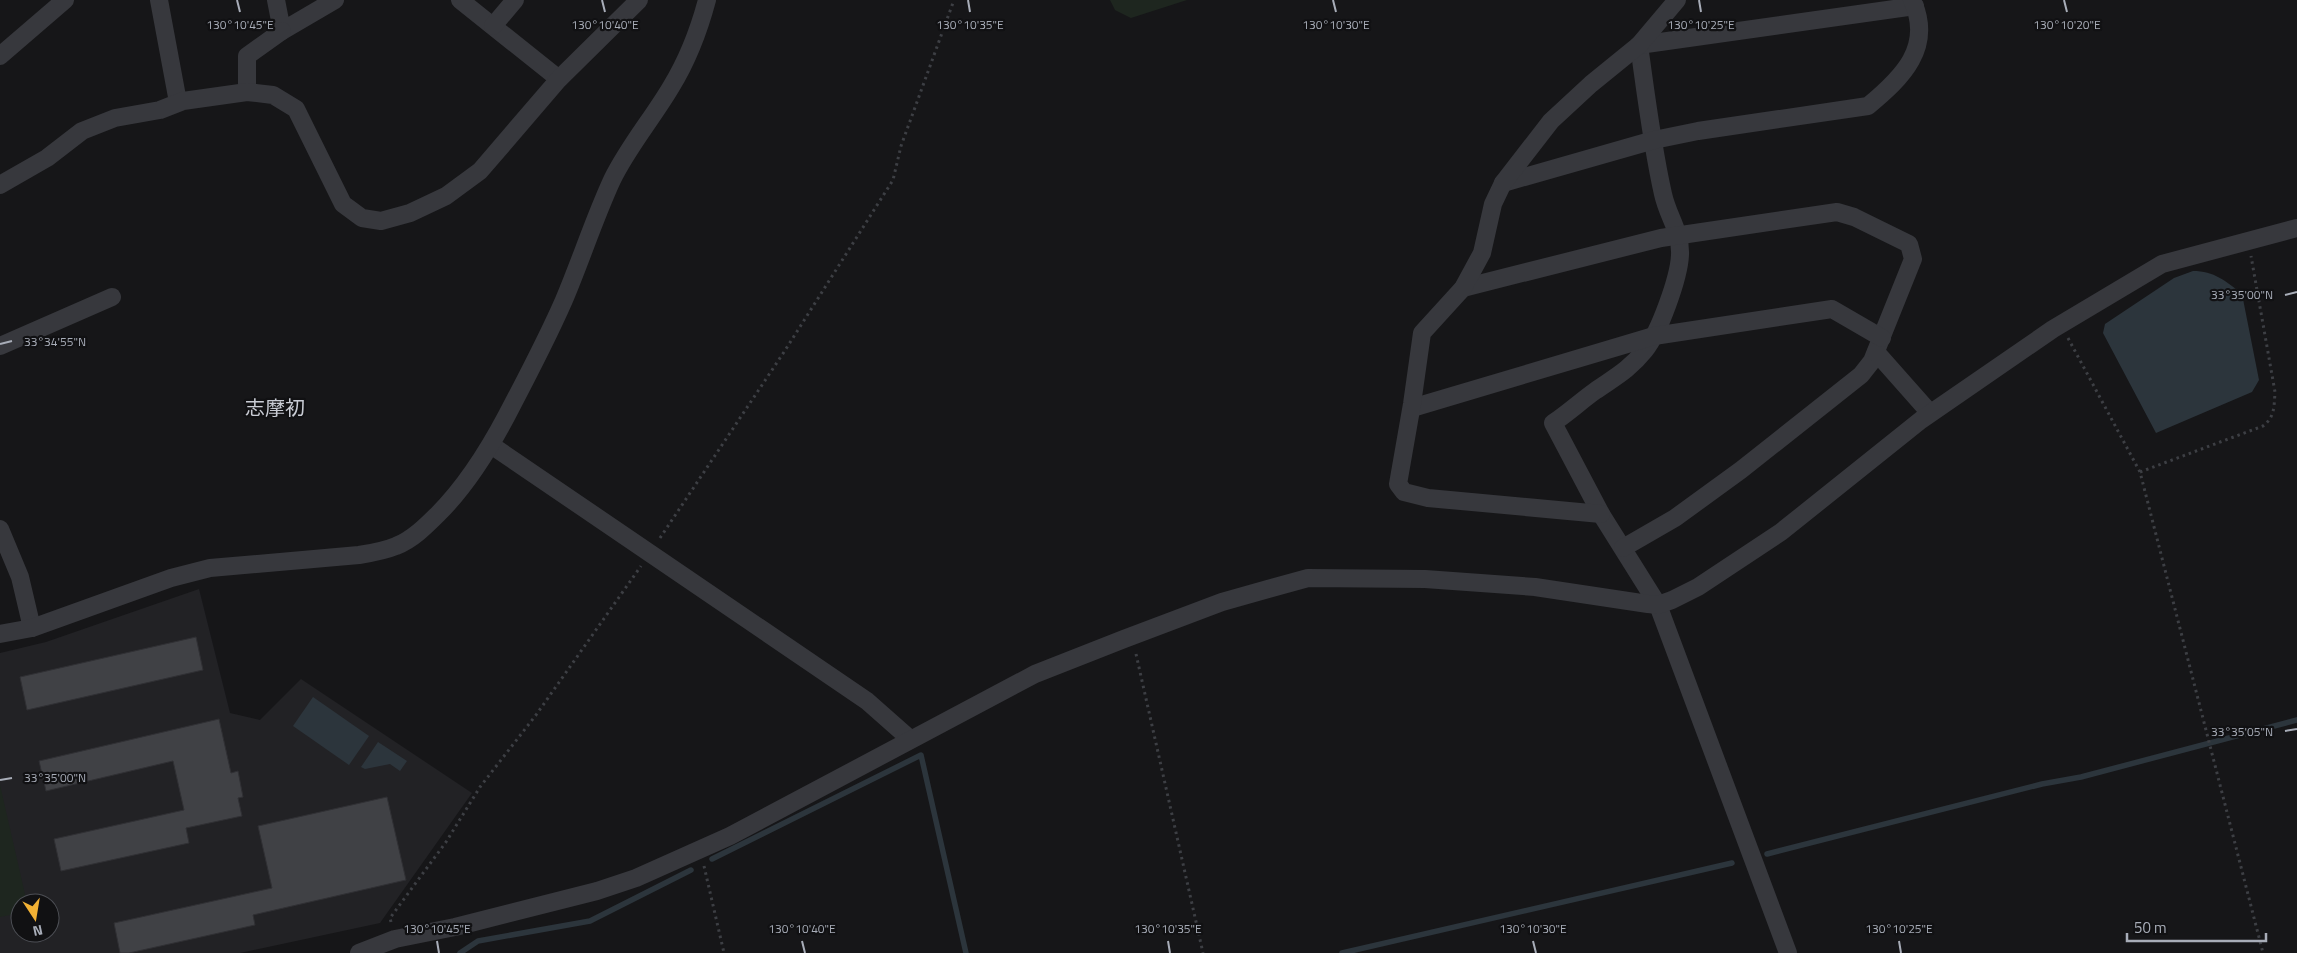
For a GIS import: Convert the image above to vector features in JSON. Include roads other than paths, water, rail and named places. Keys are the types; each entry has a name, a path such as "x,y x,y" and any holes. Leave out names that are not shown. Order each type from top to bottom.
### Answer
{"street":[{"path":"0,56 65,0"},
{"path":"159,0 178,102"},
{"path":"276,0 282,31"},
{"path":"247,92 248,56 282,31 334,0"},
{"path":"460,0 559,79"},
{"path":"493,26 515,0"},
{"path":"0,185 47,158 82,131 122,116 160,110 178,102 247,92 273,95 296,108 343,204 362,218 380,221 410,213 446,196 480,171 559,79 639,0"},
{"path":"0,634 32,628 171,578 210,568 359,555 397,546 418,532 451,502 491,445 546,338 613,179 636,138 671,87 688,53 707,0"},
{"path":"1602,514 1491,506 1428,498 1404,492 1398,484 1412,408 1422,333 1463,288 1482,253 1493,204 1503,183 1550,121 1591,84 1639,45 1677,0"},
{"path":"1503,183 1654,140 1725,126 1868,106 1886,91 1911,63 1917,46 1919,26 1913,3 1639,45"},
{"path":"1639,45 1665,206 1679,236 1680,257 1674,284 1654,336 1646,349 1627,370 1595,391 1553,423 1602,514 1658,604 1788,953"},
{"path":"1463,288 1661,238 1837,212 1854,216 1910,244 1913,259 1872,361 1861,375 1741,470 1675,518 1623,548"},
{"path":"359,953 395,939 455,927 597,891 636,878 738,831 1035,674 1222,602 1308,578 1357,577 1471,581 1554,589 1658,604 1698,587 1781,532 1930,413 2061,325 2162,264 2297,228"},
{"path":"0,346 112,297"},
{"path":"1412,408 1654,336 1832,310 1879,345 1930,413"},
{"path":"491,445 867,701 910,739"},
{"path":"0,529 20,577 32,628"}],"waterway":[{"path":"1767,854 2042,784 2081,777 2297,720"},
{"path":"712,859 921,755 966,953"},
{"path":"1342,953 1732,863"},
{"path":"460,953 478,941 590,921 691,870"}],"district":[{"name":"志摩初","path":"275,407"}]}
